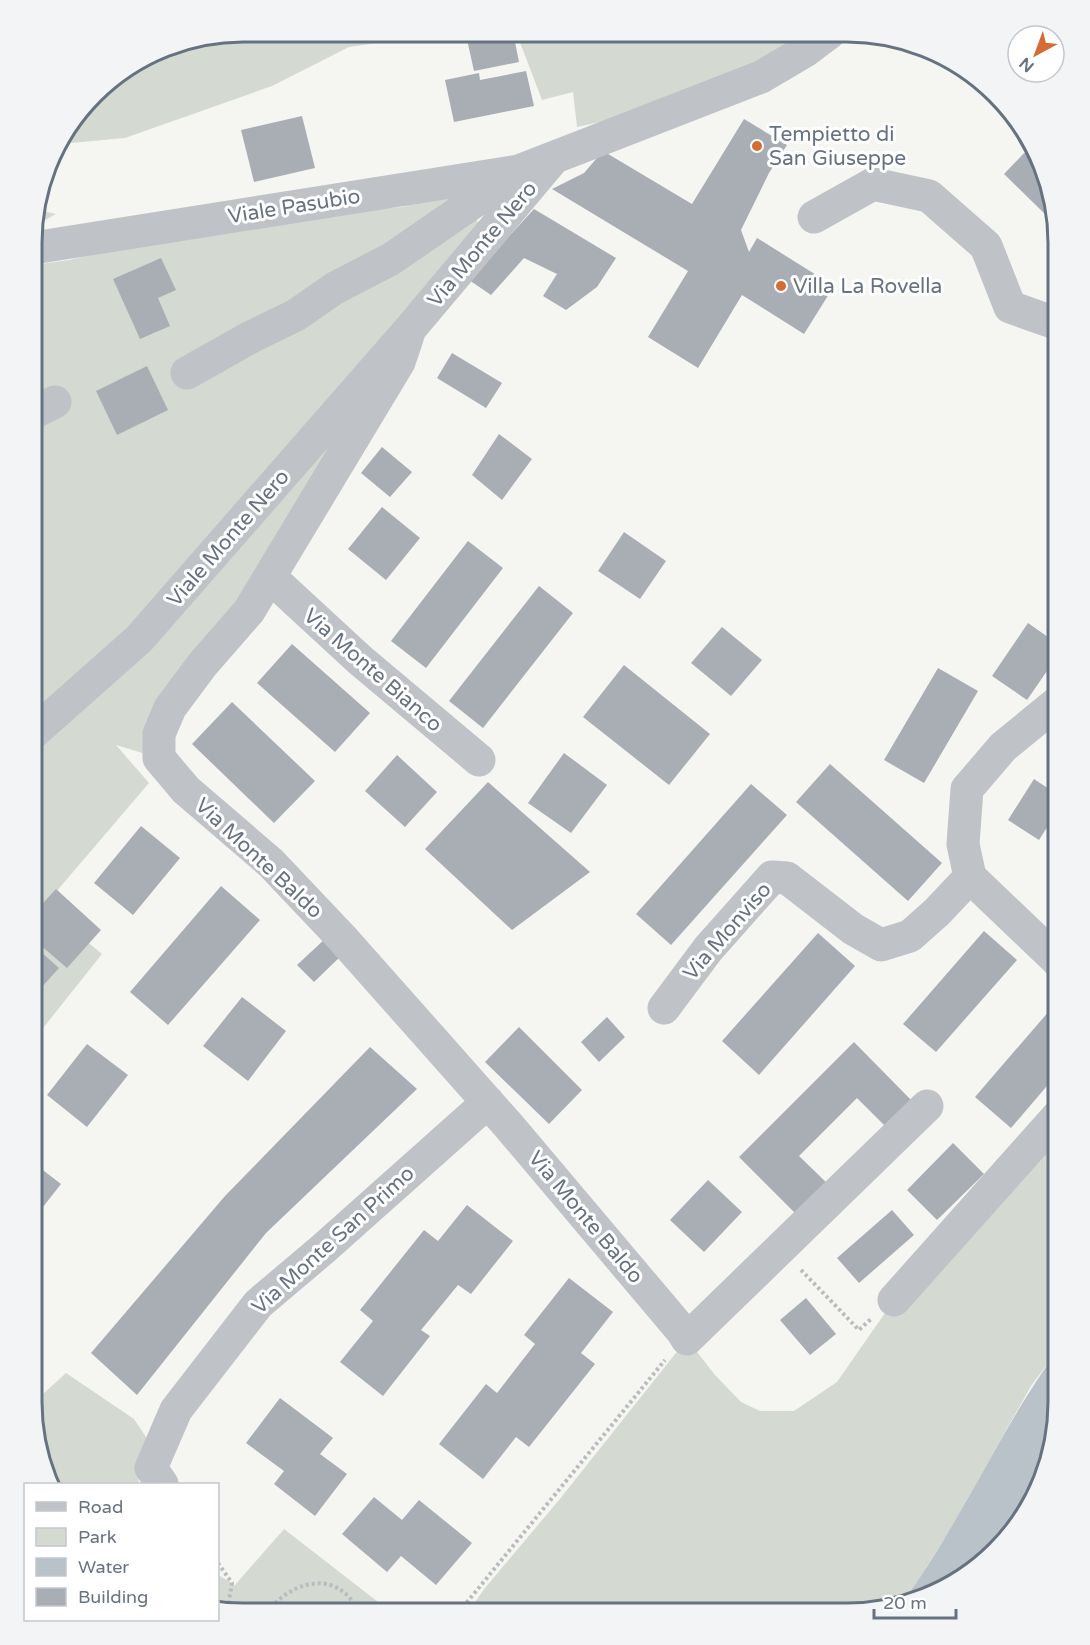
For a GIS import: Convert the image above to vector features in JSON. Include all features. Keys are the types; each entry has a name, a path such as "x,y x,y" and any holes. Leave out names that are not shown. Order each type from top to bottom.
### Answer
{"street":[{"name":"Viale Pasubio","path":"42,247 519,171 761,77 818,42"},
{"name":"Via Monte Nero","path":"410,329 554,159"},
{"path":"187,373 296,315 335,288 391,259 519,171"},
{"path":"814,217 873,184 929,196 986,246 1010,307 1048,320"},
{"name":"Via Monte Baldo","path":"410,329 399,362 249,611 202,665 170,708 159,734 159,758 186,790 271,863 342,938 488,1102 684,1335"},
{"name":"Viale Monte Nero","path":"42,725 139,639 410,329"},
{"name":"Via Monte Bianco","path":"270,577 360,660 478,760"},
{"path":"1048,710 1003,747 967,789 963,844 970,878 1048,952"},
{"name":"Via Monviso","path":"664,1008 708,949 772,877 787,878 853,929 880,945 910,936 970,878"},
{"name":"Via Monte San Primo","path":"161,1483 151,1468 176,1410 258,1304 488,1102"},
{"path":"684,1335 780,1248 927,1106"},
{"path":"894,1300 1048,1129"}],"path":[{"path":"780,1248 859,1330 894,1300"},
{"path":"466,1603 684,1335"},
{"path":"219,1564 232,1583 229,1602"},
{"path":"276,1603 288,1592 303,1585 327,1583 348,1596 352,1603"}],"green space":[{"path":"230,42 384,42 349,47 272,86 125,138 71,143 84,121 111,92 143,69 166,57 204,46"},
{"path":"520,42 793,42 733,73 627,116 577,127 573,92 542,100"},
{"path":"461,191 481,228 137,628 42,713 42,264 69,260 161,239 303,215 402,207"},
{"path":"45,211 56,214 44,221"},
{"path":"410,329 202,665 159,758 116,745 149,783 44,906 102,954 42,1029 42,723"},
{"path":"1048,1127 1048,1363 1031,1386 951,1528 909,1592 860,1603 474,1603 687,1339 715,1375 741,1402 760,1411 794,1411 837,1382 894,1300"},
{"path":"66,1373 134,1419 148,1440 137,1469 139,1483 59,1483 46,1441 42,1395"},
{"path":"284,1529 379,1603 219,1601 219,1576 234,1586"}],"water":[{"path":"1048,1365 1048,1415 1044,1441 1033,1479 1021,1502 989,1544 969,1561 947,1576 924,1588 909,1593 943,1541"}],"building":[{"path":"468,42 515,42 519,62 474,71"},
{"path":"526,71 534,106 454,122 445,80 479,73 480,80"},
{"path":"302,116 315,168 254,182 241,130"},
{"path":"744,119 787,145 769,173 741,230 749,252 757,238 834,286 804,334 742,295 698,368 648,337 688,271 552,189 584,173 603,151 692,204"},
{"path":"1026,152 1041,191 1046,215 1004,174"},
{"path":"534,209 616,258 597,287 566,310 543,296 557,274 524,258 491,295 469,280"},
{"path":"161,258 176,290 158,298 170,326 140,339 113,279"},
{"path":"452,353 502,383 486,408 437,378"},
{"path":"147,366 168,410 117,435 96,391"},
{"path":"499,434 532,459 502,500 472,475"},
{"path":"382,447 412,472 390,497 361,473"},
{"path":"382,507 420,538 386,580 348,549"},
{"path":"624,532 666,561 640,599 598,571"},
{"path":"468,541 503,568 426,668 391,641"},
{"path":"539,586 573,613 483,728 449,701"},
{"path":"1028,623 1048,637 1048,670 1027,700 992,676"},
{"path":"722,627 762,660 731,696 691,663"},
{"path":"292,644 370,713 335,752 257,683"},
{"path":"624,665 710,734 669,785 583,717"},
{"path":"938,668 978,691 924,783 884,760"},
{"path":"232,702 315,781 274,823 192,744"},
{"path":"564,753 607,785 571,833 528,803"},
{"path":"397,755 437,792 405,827 365,791"},
{"path":"830,764 942,863 908,901 796,802"},
{"path":"1034,779 1048,788 1048,826 1039,840 1008,820"},
{"path":"488,782 590,872 512,930 425,849"},
{"path":"751,784 787,815 671,945 636,914"},
{"path":"141,826 180,858 133,915 94,883"},
{"path":"221,886 260,920 168,1025 130,992"},
{"path":"56,889 101,930 67,968 42,947 42,904"},
{"path":"984,931 1017,960 936,1052 903,1024"},
{"path":"818,933 855,966 759,1075 722,1041"},
{"path":"327,937 343,954 314,982 297,965"},
{"path":"42,953 59,968 42,987"},
{"path":"242,997 286,1031 248,1081 203,1046"},
{"path":"1048,1012 1048,1085 1011,1128 975,1097"},
{"path":"607,1017 625,1037 599,1062 581,1042"},
{"path":"519,1027 582,1090 549,1124 485,1062"},
{"path":"854,1042 913,1102 887,1128 857,1098 799,1156 829,1185 798,1216 739,1157"},
{"path":"87,1044 128,1075 87,1127 47,1095"},
{"path":"370,1047 417,1089 266,1233 137,1395 91,1353 225,1196"},
{"path":"953,1143 984,1174 937,1220 907,1190"},
{"path":"42,1169 61,1184 42,1208"},
{"path":"708,1180 742,1212 704,1252 670,1220"},
{"path":"467,1205 513,1241 471,1294 458,1285 421,1330 430,1336 383,1396 340,1362 373,1321 360,1310 424,1230 438,1241"},
{"path":"892,1210 914,1235 859,1283 837,1258"},
{"path":"569,1278 613,1312 581,1353 595,1364 529,1447 516,1437 483,1479 439,1444 486,1384 497,1393 535,1344 524,1335"},
{"path":"806,1298 836,1334 810,1355 780,1320"},
{"path":"280,1398 333,1438 320,1454 347,1474 315,1516 274,1484 284,1471 246,1443"},
{"path":"374,1497 402,1520 419,1500 472,1543 436,1585 401,1556 387,1572 342,1534"}],"place":[{"name":"Tempietto di San Giuseppe","path":"757,146"},
{"name":"Villa La Rovella","path":"781,286"}]}
